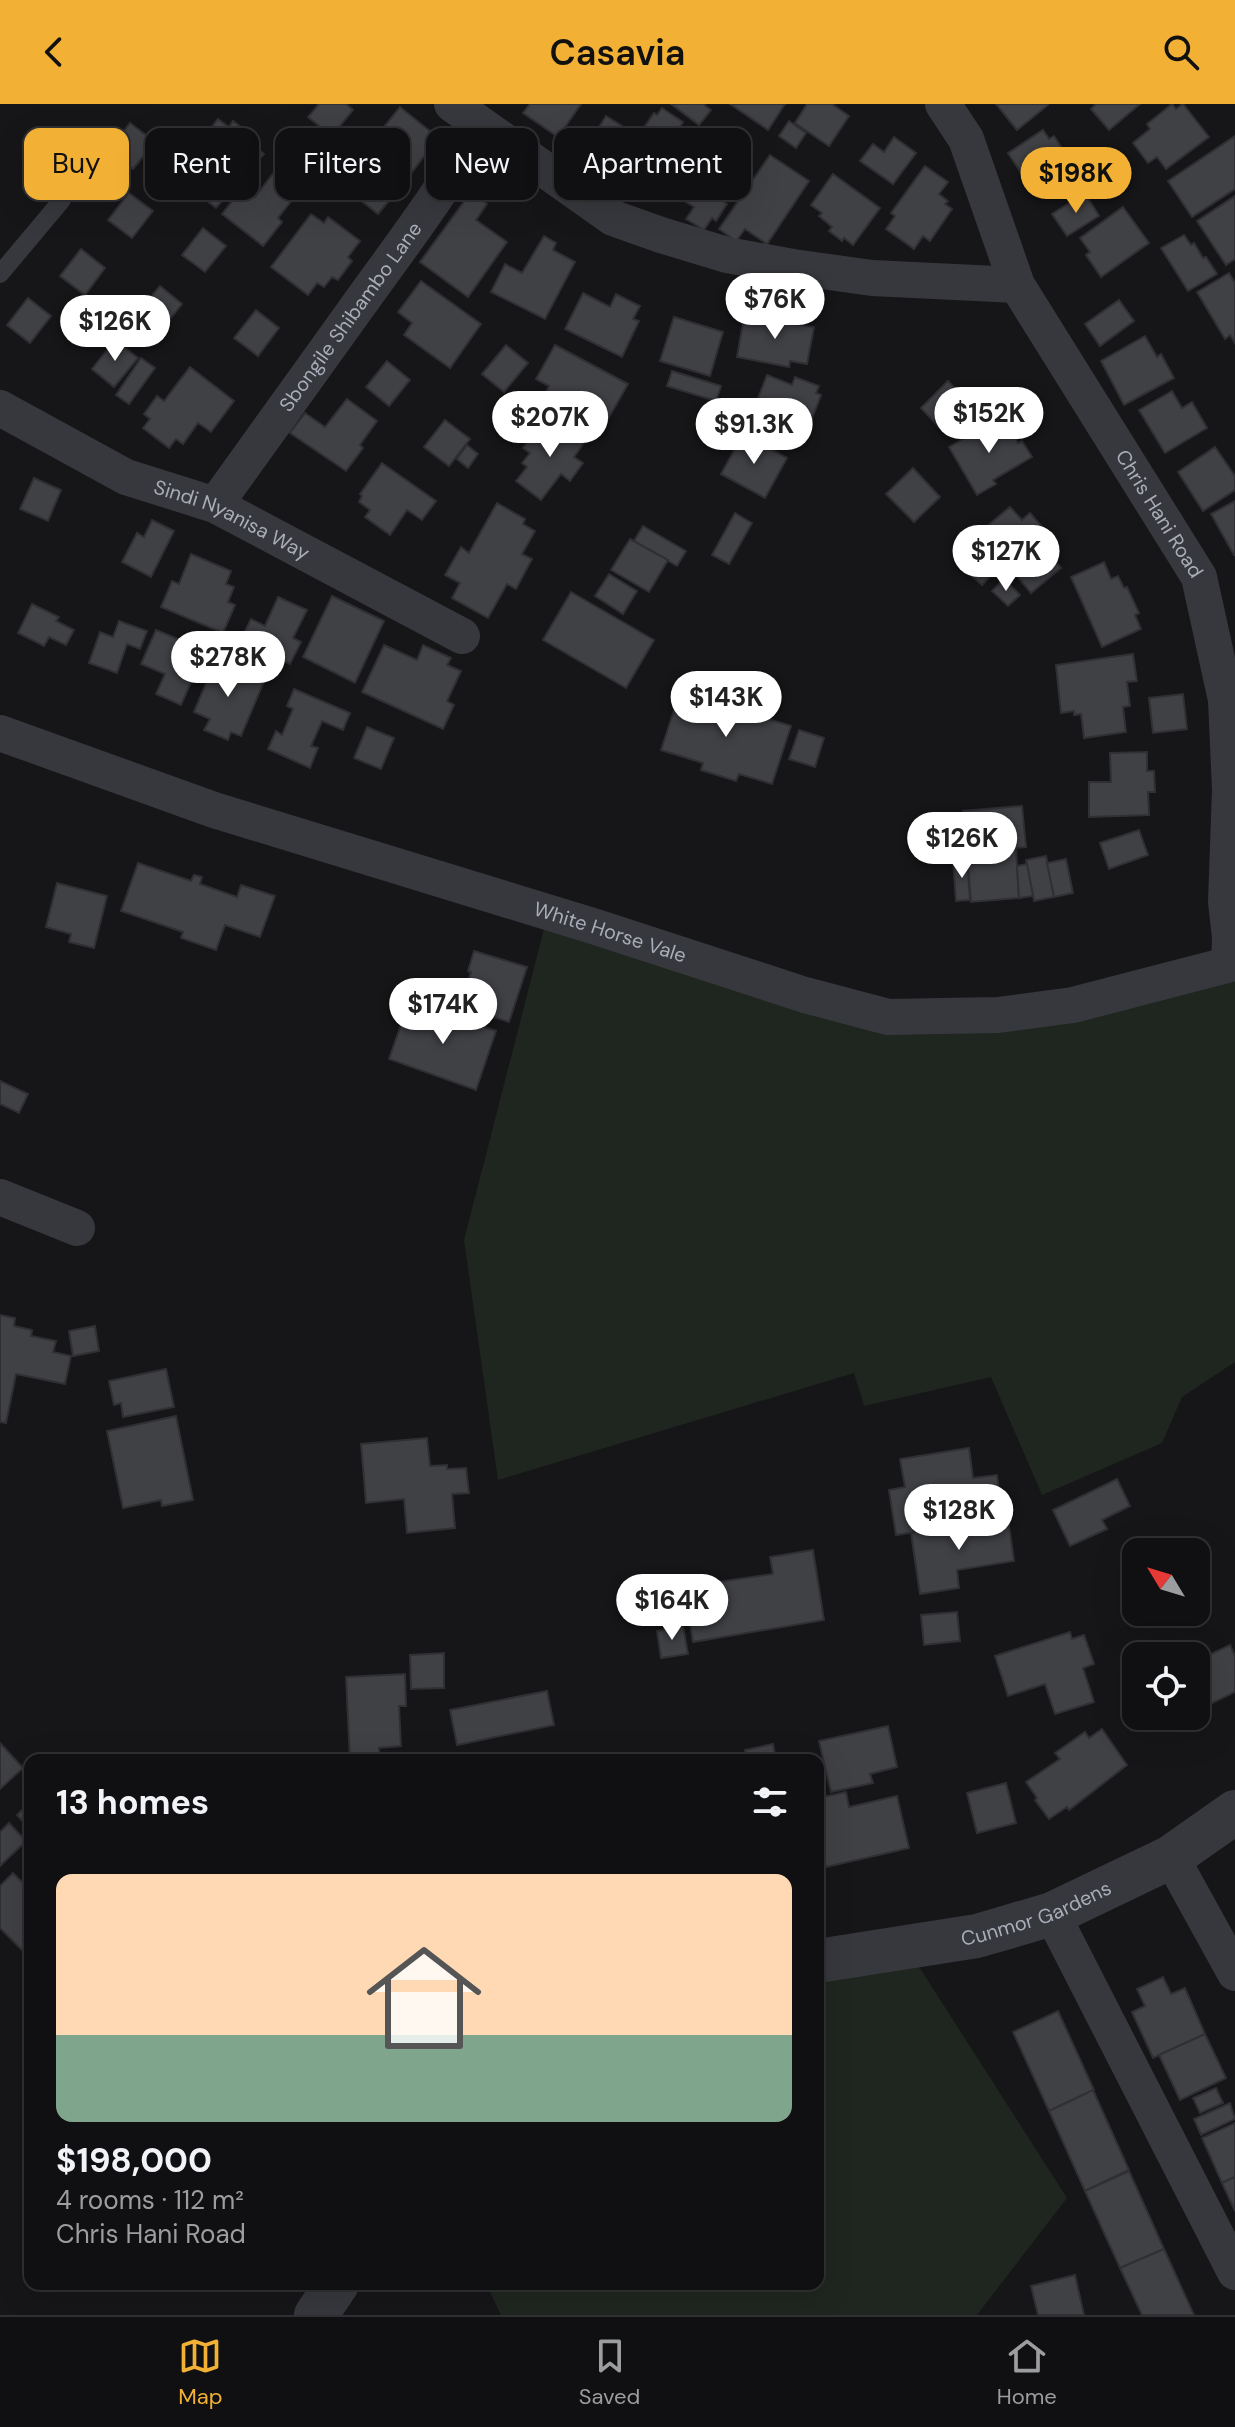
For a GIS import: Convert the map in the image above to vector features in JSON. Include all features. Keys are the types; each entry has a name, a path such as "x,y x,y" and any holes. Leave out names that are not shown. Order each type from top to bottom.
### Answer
{"street":[{"path":"452,104 613,218 727,255 872,278 1017,285"},
{"name":"Chris Hani Road","path":"943,104 966,139 1017,285 1199,577 1226,700 1230,790 1226,902 1232,964"},
{"name":"Sbongile Shibambo Lane","path":"215,505 352,313 392,263 481,126"},
{"name":"Sindi Nyanisa Way","path":"0,408 126,477 215,505 462,636"},
{"name":"White Horse Vale","path":"0,733 214,810 596,927 805,995 888,1017 998,1015 1073,1005 1232,964"},
{"path":"0,1197 77,1228"},
{"name":"Cunmor Gardens","path":"824,1960 977,1936 1052,1914 1171,1857 1235,1812"},
{"path":"1171,1857 1235,1973"},
{"path":"1052,1914 1235,2272"},
{"path":"316,2315 333,2290"}],"lane":[{"path":"0,274 62,200"}],"shaded area":[{"path":"544,929 890,1027 1235,968 1235,1362 1182,1397 1162,1443 1042,1495 991,1377 864,1406 854,1373 498,1480 464,1240"},
{"path":"907,1948 1067,2198 977,2315 501,2315 489,2290 824,2290 824,1961"}],"building":[{"path":"319,104 346,104 353,110 338,128 322,128 308,117"},
{"path":"530,104 581,104 564,128 554,128 554,134 523,113"},
{"path":"671,104 703,104 711,110 699,125"},
{"path":"730,104 785,104 768,130"},
{"path":"807,104 832,104 849,116 829,146 795,123"},
{"path":"996,104 1047,104 1048,105 1017,130"},
{"path":"1096,104 1140,104 1109,130 1091,109"},
{"path":"1172,104 1176,109 1183,104 1209,137 1166,169 1157,157 1148,163 1133,143 1150,129 1147,124"},
{"path":"400,107 426,128 426,154 410,175 410,128 383,128"},
{"path":"662,108 683,122 680,128 644,128 654,113 657,115"},
{"path":"606,116 625,128 598,128"},
{"path":"218,119 229,127 233,121 242,128 211,128"},
{"path":"789,121 806,133 796,148 779,136"},
{"path":"130,123 145,134 145,154 133,169 129,166 129,128 126,128"},
{"path":"1043,130 1049,139 1054,136 1072,164 1033,191 1008,153"},
{"path":"1235,136 1235,189 1192,217 1168,181"},
{"path":"894,137 916,153 893,184 860,161 873,144 884,152"},
{"path":"770,155 809,181 767,244 745,229 736,241 719,229 739,200 751,200 751,183"},
{"path":"925,166 948,182 939,194 952,209 930,241 923,236 914,249 886,229 895,216 891,213"},
{"path":"275,171 275,200 292,200 278,218 282,222 263,246 222,214 233,200 259,200 259,192"},
{"path":"833,174 880,208 853,245 829,231 832,227 819,216 822,213 811,205"},
{"path":"129,193 153,211 132,238 108,220 124,200 129,200"},
{"path":"1085,193 1099,216 1067,236 1052,214"},
{"path":"1235,196 1235,259 1226,265 1197,221"},
{"path":"206,200 223,200 216,208"},
{"path":"360,200 390,200 378,214"},
{"path":"465,200 482,200 487,204 476,220 507,242 468,297 420,262"},
{"path":"721,200 727,204 716,221 712,218 704,230 686,219 694,207 686,202"},
{"path":"1123,207 1149,243 1101,277 1086,255 1090,252 1080,238"},
{"path":"311,214 324,223 328,217 360,241 348,257 352,261 338,280 332,277 324,287 317,283 308,295 271,267"},
{"path":"203,228 226,246 205,272 182,255"},
{"path":"1184,235 1191,245 1194,243 1203,258 1206,257 1217,274 1188,291 1161,248"},
{"path":"544,236 556,243 553,250 575,262 545,319 491,292 505,264 522,273"},
{"path":"81,249 105,268 85,295 60,276"},
{"path":"1229,273 1235,283 1235,343 1230,335 1225,339 1197,292"},
{"path":"421,281 481,324 450,368 404,335 412,323 398,312"},
{"path":"160,286 182,304 159,333 136,315"},
{"path":"583,293 610,307 616,294 640,306 633,319 639,321 622,357 565,329"},
{"path":"28,298 51,316 30,343 7,325"},
{"path":"1119,300 1134,321 1100,346 1085,324"},
{"path":"256,310 279,328 258,356 234,338"},
{"path":"767,315 793,320 792,324 814,327 807,364 790,361 789,367 737,357 744,317 766,321"},
{"path":"674,317 723,332 710,376 660,361"},
{"path":"1145,336 1157,357 1161,354 1174,378 1124,405 1101,361"},
{"path":"115,340 138,358 114,387 92,369"},
{"path":"506,345 528,363 504,392 482,374"},
{"path":"555,345 628,384 603,428 585,418 582,424 554,408 557,402 544,396 549,386 536,379"},
{"path":"141,358 155,368 129,404 116,395"},
{"path":"387,361 410,380 389,406 366,387"},
{"path":"190,367 234,401 211,432 198,423 183,444 176,439 169,448 143,428 150,419 144,414 157,396 164,401"},
{"path":"672,371 721,386 716,401 667,386"},
{"path":"767,375 792,385 795,377 819,386 816,393 821,395 806,434 752,414"},
{"path":"948,381 967,402 940,428 921,408"},
{"path":"1172,391 1182,408 1192,402 1207,428 1165,453 1139,410"},
{"path":"347,399 377,421 346,471 290,433 305,413 325,427"},
{"path":"445,420 470,439 449,466 424,447"},
{"path":"555,420 584,443 574,457 583,463 570,481 561,474 541,500 516,481 527,467 522,463 530,453 523,448 538,427 545,432"},
{"path":"996,420 1004,433 1010,429 1018,443 1022,441 1032,457 993,480 996,484 977,495 949,447"},
{"path":"743,434 787,458 765,498 721,474"},
{"path":"467,445 478,454 468,468 457,459"},
{"path":"1215,447 1235,476 1235,490 1203,511 1178,472"},
{"path":"382,463 436,501 422,520 407,510 390,535 365,517 370,510 359,502 360,494"},
{"path":"913,468 940,497 914,522 886,494"},
{"path":"34,478 61,490 48,521 20,509"},
{"path":"1235,501 1235,555 1234,555 1211,514"},
{"path":"497,503 525,519 523,524 535,531 522,554 532,559 516,589 507,584 488,618 452,598 460,583 445,575 461,547 469,553"},
{"path":"1010,507 1022,520 1030,513 1043,528 1034,536 1061,568 1031,593 980,532"},
{"path":"735,513 752,523 729,564 712,555"},
{"path":"152,520 174,531 151,577 122,562 137,533 144,537"},
{"path":"643,526 686,551 677,566 634,541"},
{"path":"630,539 668,560 649,592 611,570"},
{"path":"969,549 995,571 982,585 957,563"},
{"path":"191,554 231,571 226,584 234,587 228,602 235,605 223,633 161,607 172,581 179,584"},
{"path":"1104,562 1111,579 1118,576 1124,588 1127,587 1139,613 1135,615 1141,629 1102,647 1071,577"},
{"path":"609,574 637,591 623,614 595,596"},
{"path":"1004,579 1020,595 1008,606 992,591"},
{"path":"571,592 654,640 626,688 543,640"},
{"path":"332,596 384,621 355,683 303,657"},
{"path":"278,597 307,610 293,638 301,642 290,664 240,641 251,619 265,626"},
{"path":"32,604 59,617 56,621 74,630 66,645 49,637 44,646 18,633"},
{"path":"119,621 147,631 140,649 127,644 117,673 89,663 100,632 113,637"},
{"path":"156,630 205,650 181,705 156,694 165,674 141,664"},
{"path":"384,645 417,660 423,645 451,658 447,665 461,671 447,701 454,705 443,729 362,692"},
{"path":"1133,654 1137,681 1127,682 1130,706 1123,707 1126,732 1084,738 1081,714 1074,715 1074,711 1061,713 1056,665"},
{"path":"216,659 265,679 241,736 231,732 228,740 204,730 210,719 194,712"},
{"path":"294,689 350,713 343,730 322,721 311,746 318,748 310,768 268,749 276,731 282,735 293,709 287,706"},
{"path":"680,692 791,726 772,784 739,774 736,781 701,770 703,763 661,750"},
{"path":"1183,694 1187,729 1153,733 1149,698"},
{"path":"367,727 394,738 381,769 354,758"},
{"path":"799,730 824,738 815,767 789,759"},
{"path":"1147,752 1147,771 1154,771 1155,792 1148,792 1149,815 1089,817 1089,782 1111,782 1110,753"},
{"path":"1022,806 1026,847 1016,848 1019,898 971,902 963,811"},
{"path":"1139,830 1148,855 1109,869 1100,843"},
{"path":"1046,856 1054,897 1034,901 1026,860"},
{"path":"967,859 970,900 956,901 953,860"},
{"path":"1066,859 1073,893 1054,897 1047,863"},
{"path":"138,863 191,881 194,875 202,877 200,884 237,897 241,885 275,896 260,937 225,925 216,950 181,938 183,932 121,911"},
{"path":"1027,864 1033,896 1019,898 1017,866"},
{"path":"57,883 107,896 94,948 69,942 71,934 46,927"},
{"path":"474,951 527,967 509,1022 460,1006"},
{"path":"409,1002 496,1031 476,1090 389,1059"},
{"path":"0,1081 28,1094 19,1113 0,1104"},
{"path":"0,1315 15,1318 14,1326 32,1330 31,1336 56,1341 53,1352 71,1356 65,1384 16,1374 6,1423 0,1422"},
{"path":"95,1326 99,1351 73,1356 69,1331"},
{"path":"166,1369 174,1407 123,1417 121,1403 114,1405 109,1381"},
{"path":"176,1416 193,1500 162,1506 161,1500 123,1508 107,1431"},
{"path":"427,1438 430,1466 466,1468 469,1493 452,1494 455,1528 407,1533 404,1499 366,1503 361,1444"},
{"path":"969,1448 973,1478 997,1475 1001,1508 978,1512 980,1522 896,1535 889,1490 905,1487 900,1459"},
{"path":"1117,1479 1130,1506 1102,1520 1107,1529 1070,1546 1053,1510"},
{"path":"1008,1518 1014,1561 957,1570 959,1588 920,1594 911,1533"},
{"path":"813,1550 824,1620 693,1642 684,1587 773,1574 770,1557"},
{"path":"957,1612 960,1641 924,1645 921,1615"},
{"path":"683,1626 688,1654 661,1658 657,1631"},
{"path":"1070,1632 1072,1639 1084,1635 1094,1664 1083,1668 1094,1702 1055,1714 1045,1684 1008,1696 995,1656"},
{"path":"1230,1645 1235,1656 1235,1692 1210,1704 1210,1654"},
{"path":"444,1653 444,1688 411,1689 410,1655"},
{"path":"405,1674 406,1706 399,1706 401,1746 379,1748 380,1754 350,1754 346,1677"},
{"path":"547,1691 554,1725 457,1745 450,1710"},
{"path":"888,1726 897,1767 870,1774 873,1783 831,1792 819,1741"},
{"path":"1102,1729 1127,1765 1069,1810 1067,1807 1049,1819 1026,1782 1060,1759 1055,1753 1085,1732 1089,1738"},
{"path":"0,1743 23,1768 0,1789"},
{"path":"773,1744 775,1754 746,1754 745,1750"},
{"path":"1006,1783 1016,1823 977,1833 967,1793"},
{"path":"846,1792 849,1807 897,1796 909,1848 826,1867 824,1797"},
{"path":"24,1808 24,1823 17,1815"},
{"path":"9,1823 24,1839 24,1843 0,1866 0,1832"},
{"path":"13,1873 24,1884 24,1952 0,1928 0,1886"},
{"path":"1163,1977 1171,1994 1185,1988 1205,2034 1153,2058 1132,2012 1145,2006 1137,1989"},
{"path":"1058,2011 1094,2090 1049,2111 1013,2032"},
{"path":"1205,2034 1226,2078 1180,2100 1159,2055"},
{"path":"1216,2088 1223,2103 1200,2113 1193,2098"},
{"path":"1093,2090 1129,2170 1085,2191 1049,2111"},
{"path":"1230,2103 1235,2119 1201,2135 1194,2119"},
{"path":"1235,2123 1235,2177 1222,2183 1202,2138"},
{"path":"1129,2171 1164,2249 1120,2268 1085,2191"},
{"path":"1235,2177 1235,2211 1222,2183"},
{"path":"1164,2249 1194,2315 1142,2315 1120,2268"},
{"path":"1075,2275 1084,2315 1038,2315 1031,2286"}]}
